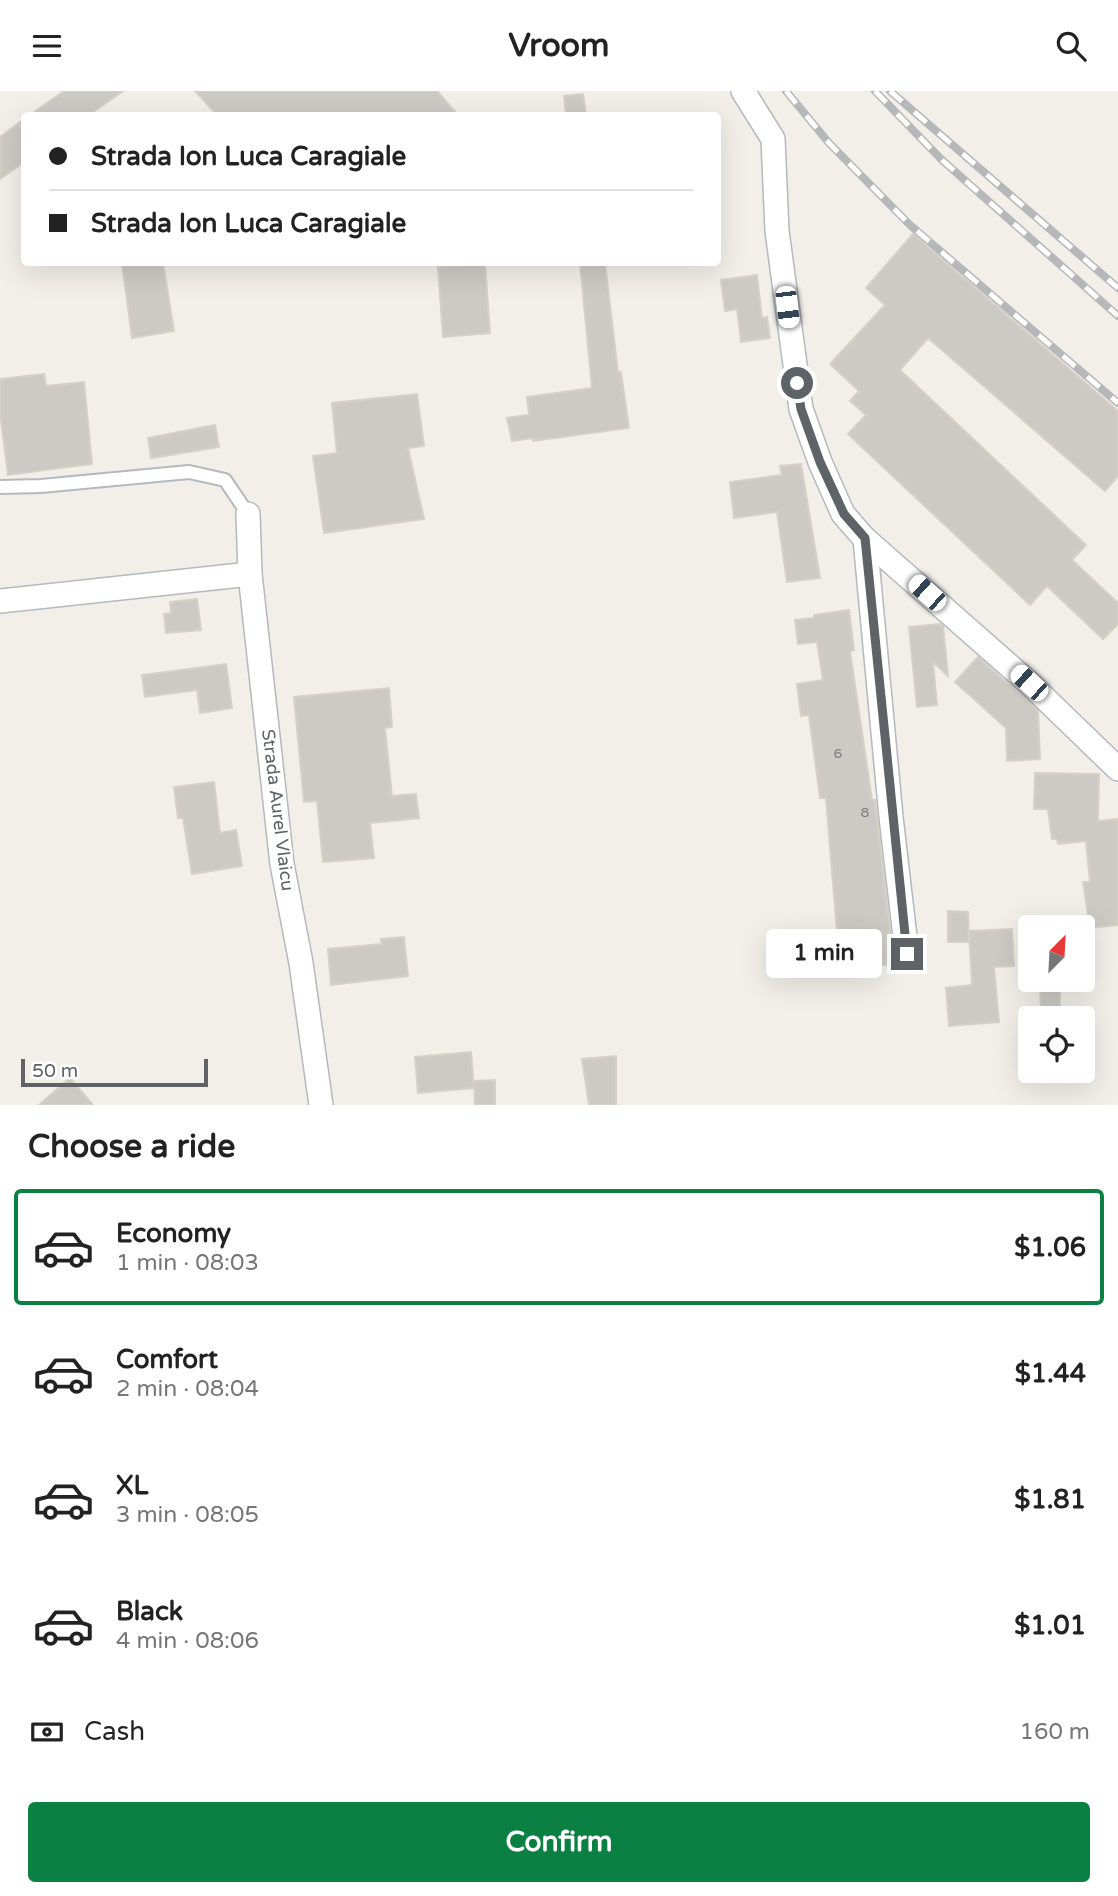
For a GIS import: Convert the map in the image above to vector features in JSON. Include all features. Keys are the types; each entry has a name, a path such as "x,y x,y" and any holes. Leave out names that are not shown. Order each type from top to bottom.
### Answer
{"street":[{"path":"743,91 772,139 777,231 801,409 820,462 844,514 865,538 1029,683 1118,769"},
{"name":"Strada Aurel Vlaicu","path":"248,514 250,574 282,865 301,963 321,1105"},
{"path":"865,538 907,954"},
{"path":"0,601 250,574"}],"lane":[{"path":"0,487 41,486 189,472 225,480 248,514"}],"building":[{"path":"64,91 123,91 93,112 34,112"},
{"path":"195,91 437,91 455,112 214,112"},
{"path":"583,94 586,112 566,112 564,96"},
{"path":"21,121 21,164 0,179 0,137"},
{"path":"913,234 1118,411 1118,476 1105,491 928,338 900,370 1086,545 1072,560 1118,603 1118,624 1103,639 1047,586 1030,605 848,434 866,415 850,401 859,391 830,364 885,305 866,288"},
{"path":"122,266 163,266 174,331 132,338"},
{"path":"485,266 490,333 443,337 438,267"},
{"path":"580,266 605,266 618,372 621,372 629,428 533,441 532,438 512,441 507,418 529,415 527,397 592,388"},
{"path":"757,275 762,318 767,317 770,338 741,342 737,309 725,311 721,280"},
{"path":"44,374 46,386 84,382 92,464 8,475 0,413 0,379"},
{"path":"417,394 424,446 408,448 424,519 324,533 313,456 337,453 332,403"},
{"path":"215,425 219,447 151,458 148,438"},
{"path":"801,464 820,578 787,582 777,512 734,518 730,482 782,475 780,466"},
{"path":"197,599 201,630 166,633 164,614 171,613 170,602"},
{"path":"849,610 854,650 850,651 872,800 875,800 893,956 897,964 840,969 826,798 820,798 809,715 801,716 797,684 823,680 817,642 798,644 795,620"},
{"path":"943,626 948,676 933,662 937,705 917,707 909,627"},
{"path":"978,657 1038,711 1040,759 1007,761 1006,728 955,682"},
{"path":"226,664 232,708 200,713 197,690 145,697 142,675"},
{"path":"389,688 392,727 385,728 392,796 416,794 419,818 370,823 374,858 323,862 317,801 304,802 294,697"},
{"path":"1035,773 1099,774 1098,821 1118,819 1118,925 1096,927 1096,915 1088,915 1083,882 1090,882 1086,841 1058,844 1057,839 1052,839 1048,809 1034,809"},
{"path":"214,782 220,833 236,830 242,866 192,874 183,818 178,818 174,787"},
{"path":"948,911 968,912 969,942 948,942"},
{"path":"1012,929 1014,966 994,967 999,1022 949,1026 946,988 972,985 969,931"},
{"path":"404,937 408,976 331,985 328,949 382,944 381,939"},
{"path":"1040,992 1060,992 1060,1006 1041,1006"},
{"path":"471,1052 474,1088 418,1093 415,1057"},
{"path":"616,1056 616,1105 589,1105 582,1059"},
{"path":"70,1078 93,1105 39,1105"},
{"path":"495,1080 495,1105 475,1105 474,1081"}],"railway":[{"path":"786,91 829,143 910,225 1118,403"},
{"path":"875,91 942,160 1118,316"},
{"path":"890,91 1118,288"}],"route":[{"path":"797,383 801,409 820,462 844,514 865,538 891,817 907,954"}]}
